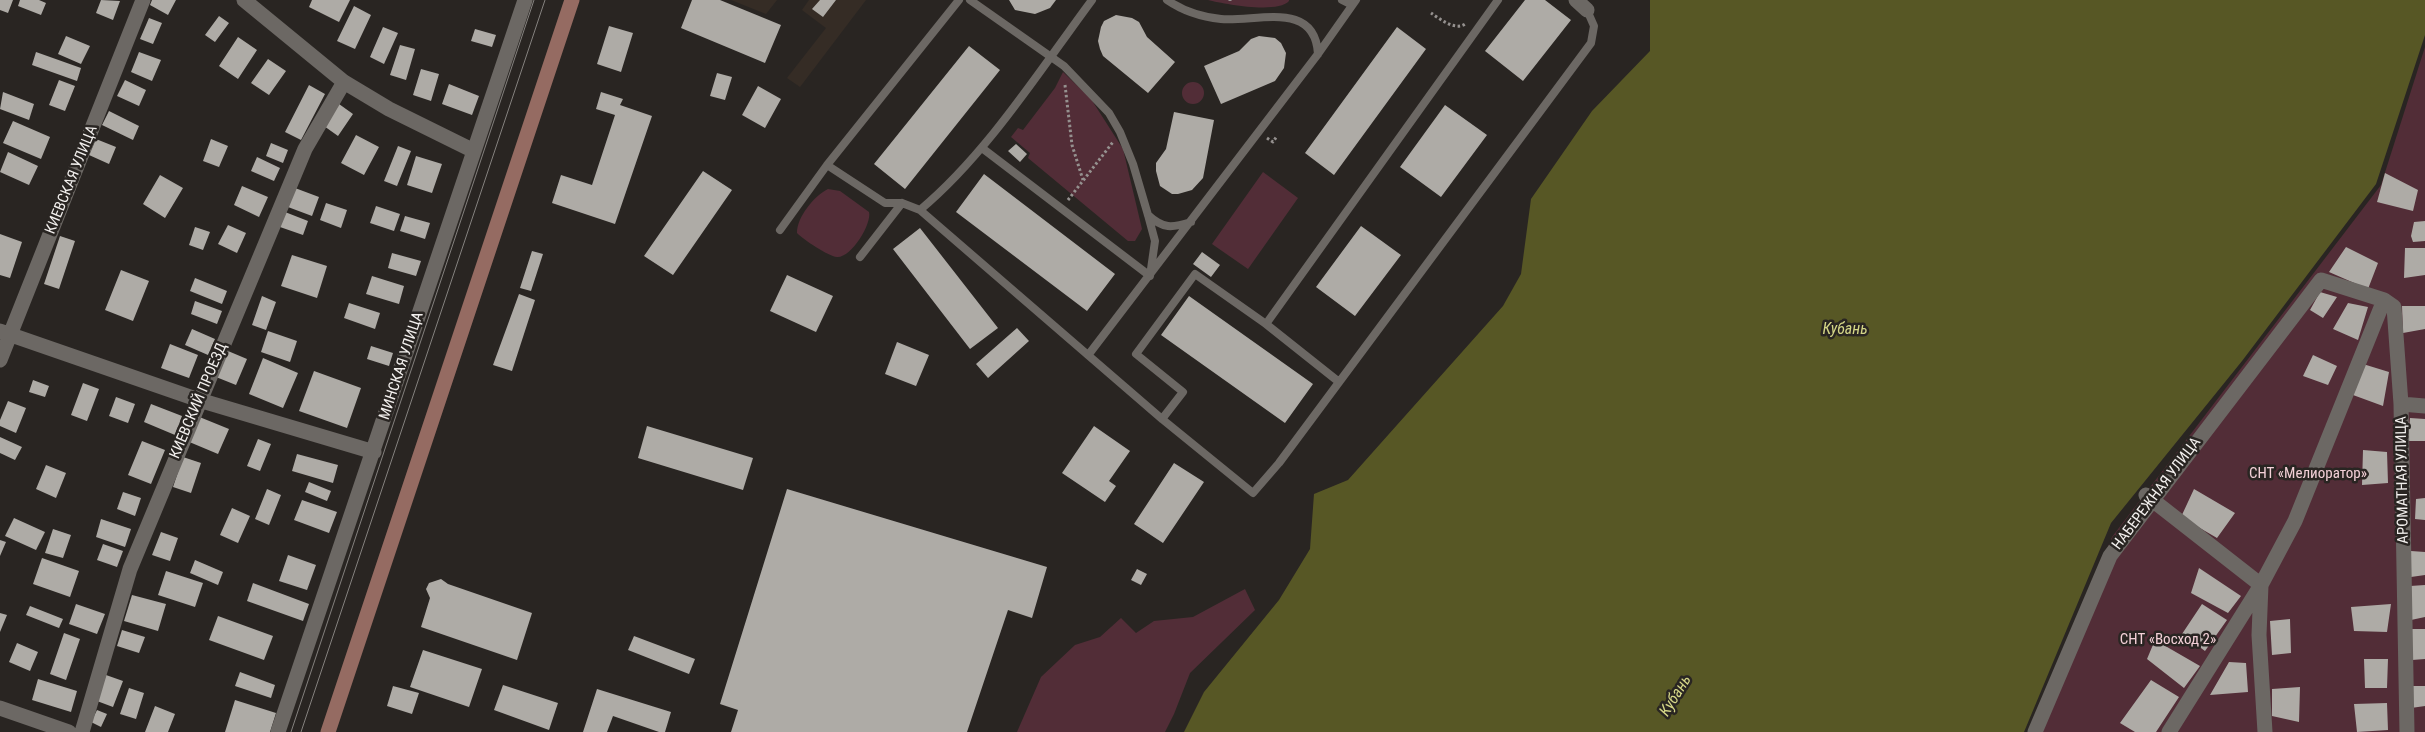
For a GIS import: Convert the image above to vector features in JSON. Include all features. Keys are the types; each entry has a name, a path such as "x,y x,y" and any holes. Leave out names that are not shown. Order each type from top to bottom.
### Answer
{"main road":[{"path":"328,732 572,0"}],"street":[{"name":"КИЕВСКАЯ УЛИЦА","path":"0,360 5,332 144,0"},
{"path":"244,0 344,82 389,109 474,151"},
{"name":"МИНСКАЯ УЛИЦА","path":"278,732 525,0"},
{"name":"КИЕВСКИЙ ПРОЕЗД","path":"82,732 130,569 305,149 344,82"},
{"name":"НАБЕРЕЖНАЯ УЛИЦА","path":"2036,732 2110,556 2149,498 2321,280 2384,300"},
{"path":"2169,732 2261,585 2295,522 2384,300"},
{"name":"АРОМАТНАЯ УЛИЦА","path":"2384,300 2394,307 2401,404 2407,732"},
{"path":"5,332 199,400 374,452"},
{"path":"2401,404 2425,406"},
{"path":"2149,498 2261,585"},
{"path":"2261,585 2259,636 2264,732"},
{"path":"0,708 33,727 68,732"}],"lane":[{"path":"780,230 827,165 959,0"},
{"path":"970,0 1064,66 1109,113 1120,132 1134,164 1148,214 1154,242 1150,276"},
{"path":"920,210 935,198 982,148 1092,0"},
{"path":"1167,0 1184,11 1220,18 1289,17 1302,22 1310,30 1317,41 1318,54"},
{"path":"1089,354 1318,54 1354,2 1342,0"},
{"path":"1266,324 1498,0"},
{"path":"827,165 885,203 902,203 920,210 1162,419 1253,493 1268,478 1591,43 1594,26 1581,5"},
{"path":"982,148 1150,276"},
{"path":"860,257 902,203"},
{"path":"1148,214 1159,225 1176,226 1191,222"},
{"path":"1162,419 1183,392 1136,354 1195,274 1266,324 1339,382"}],"path":[{"path":"1431,13 1454,26 1462,26 1471,20"},
{"path":"1064,66 1072,145 1083,180"},
{"path":"1061,209 1120,132"},
{"path":"1265,136 1273,142 1277,136"}],"shaded area":[{"path":"731,0 777,0 766,14"},
{"path":"809,0 866,0 800,87 787,78 826,28 802,10"}],"green space":[{"path":"1208,0 1289,1 1274,7 1250,7"},
{"name":"СНТ «Мелиоратор»","path":"2425,47 2425,732 2029,732 2112,537 2381,185"},
{"path":"1063,72 1091,99 1123,149 1142,229 1135,241 1128,241 1028,158 1030,153 1011,137 1018,128 1023,130 1055,88"},
{"path":"1193,82 1201,85 1204,93 1201,101 1193,104 1185,101 1182,93 1185,85"},
{"path":"1263,172 1298,198 1248,269 1212,244"},
{"path":"828,189 840,191 869,212 864,232 854,246 843,256 837,257 828,254 797,233 800,220 807,208"},
{"path":"1245,589 1255,610 1190,673 1165,732 1017,732 1041,677 1075,645 1100,637 1121,618 1136,633 1154,621 1193,617"}],"water":[{"name":"Кубань","path":"1650,0 2425,0 2425,35 2376,184 2242,361 2111,523 2024,732 1184,732 1204,692 1279,600 1310,549 1314,494 1348,480 1503,306 1521,274 1531,199 1592,111 1650,51"}],"building":[{"path":"0,0 13,0 8,13 0,10"},
{"path":"20,0 39,0 46,3 41,15 18,6"},
{"path":"101,0 120,1 113,20 96,13"},
{"path":"152,0 176,0 168,15 150,5"},
{"path":"312,0 350,0 339,22 309,7"},
{"path":"692,0 720,0 781,25 765,63 681,28"},
{"path":"820,0 836,0 823,17 812,9"},
{"path":"1009,0 1056,0 1050,8 1035,14 1015,10"},
{"path":"1525,0 1545,0 1571,20 1523,81 1485,51"},
{"path":"354,6 371,15 355,49 337,41"},
{"path":"1116,15 1132,18 1139,22 1147,37 1175,62 1148,93 1103,56 1100,49 1098,41 1101,27 1104,21"},
{"path":"219,16 229,23 215,42 205,35"},
{"path":"149,18 162,23 153,44 140,39"},
{"path":"609,26 633,33 621,72 597,64"},
{"path":"383,27 398,33 384,64 370,57"},
{"path":"1397,27 1426,49 1334,175 1305,153"},
{"path":"475,29 496,35 492,47 471,41"},
{"path":"66,36 90,46 81,64 58,54"},
{"path":"1259,36 1275,38 1281,43 1286,53 1284,68 1275,81 1221,104 1204,66 1239,51 1251,39"},
{"path":"238,37 257,50 238,79 219,66"},
{"path":"400,45 415,49 406,80 390,75"},
{"path":"969,46 1000,70 905,189 874,164"},
{"path":"36,52 81,68 77,81 32,65"},
{"path":"139,52 161,60 152,81 131,72"},
{"path":"268,59 286,71 269,95 251,83"},
{"path":"421,69 439,74 431,101 413,95"},
{"path":"717,73 732,77 725,100 710,96"},
{"path":"59,80 75,86 65,111 49,105"},
{"path":"125,80 146,90 139,106 117,96"},
{"path":"449,84 479,96 472,115 442,104"},
{"path":"309,85 325,94 301,140 285,132"},
{"path":"758,86 781,99 765,128 742,115"},
{"path":"3,92 34,104 29,120 0,109"},
{"path":"601,92 623,99 620,105 652,116 615,224 552,203 561,175 592,185 615,115 596,109"},
{"path":"339,104 353,114 338,136 324,126"},
{"path":"1445,105 1487,135 1441,197 1400,167"},
{"path":"109,111 139,126 133,140 102,125"},
{"path":"1174,112 1214,120 1203,178 1192,190 1178,194 1172,194 1160,186 1156,171 1156,163 1166,149"},
{"path":"13,121 50,137 41,159 3,143"},
{"path":"356,135 379,147 364,175 341,163"},
{"path":"96,139 116,147 109,164 89,155"},
{"path":"211,139 228,146 219,167 203,161"},
{"path":"271,143 288,150 283,163 266,156"},
{"path":"1016,144 1027,154 1020,162 1008,151"},
{"path":"398,146 411,151 397,186 384,181"},
{"path":"8,152 38,166 29,185 0,172"},
{"path":"416,156 442,164 432,193 407,185"},
{"path":"257,157 280,168 274,181 251,171"},
{"path":"703,171 732,190 673,275 644,256"},
{"path":"2385,173 2418,190 2413,211 2377,202"},
{"path":"984,174 1115,274 1087,311 956,212"},
{"path":"160,175 183,188 165,218 143,204"},
{"path":"242,186 268,197 259,217 234,205"},
{"path":"295,188 319,197 312,216 288,207"},
{"path":"326,203 347,210 341,228 320,220"},
{"path":"376,206 400,214 394,231 370,223"},
{"path":"285,212 308,221 303,235 280,227"},
{"path":"405,216 430,223 425,239 400,231"},
{"path":"2425,221 2425,241 2413,242 2411,236 2414,222"},
{"path":"228,225 246,233 237,253 218,244"},
{"path":"1361,226 1401,255 1355,316 1316,287"},
{"path":"195,227 210,232 203,250 189,245"},
{"path":"920,228 998,328 970,349 893,249"},
{"path":"0,234 22,242 10,278 0,275"},
{"path":"60,236 75,241 59,289 44,284"},
{"path":"2346,247 2378,263 2368,289 2329,272"},
{"path":"2405,248 2425,248 2425,275 2404,278"},
{"path":"532,251 543,254 531,291 520,288"},
{"path":"1202,252 1220,265 1211,277 1193,264"},
{"path":"392,253 421,261 416,276 388,268"},
{"path":"292,255 327,266 317,298 281,286"},
{"path":"121,270 149,281 133,321 105,310"},
{"path":"787,275 833,296 816,332 770,311"},
{"path":"372,276 404,286 399,304 366,294"},
{"path":"195,278 227,291 222,304 190,291"},
{"path":"2320,292 2337,297 2323,318 2310,310"},
{"path":"519,294 535,300 512,371 493,365"},
{"path":"262,296 276,302 266,330 252,325"},
{"path":"1189,296 1313,384 1285,423 1161,335"},
{"path":"195,301 222,311 217,324 191,314"},
{"path":"349,303 380,313 375,329 344,318"},
{"path":"2348,303 2368,307 2358,340 2333,329"},
{"path":"2402,306 2425,306 2425,329 2403,333"},
{"path":"1017,328 1029,341 988,378 976,364"},
{"path":"192,329 215,339 208,355 185,345"},
{"path":"268,331 297,341 290,362 261,352"},
{"path":"897,342 929,355 916,386 885,374"},
{"path":"170,344 198,355 189,378 161,368"},
{"path":"371,346 393,353 389,366 367,359"},
{"path":"228,351 247,359 236,385 216,377"},
{"path":"2313,355 2337,366 2328,385 2303,376"},
{"path":"263,358 298,373 283,408 249,394"},
{"path":"2363,364 2389,372 2383,406 2353,395"},
{"path":"314,371 361,388 347,428 299,411"},
{"path":"33,380 49,386 45,397 29,392"},
{"path":"83,383 99,389 87,421 71,415"},
{"path":"116,397 135,404 128,423 109,416"},
{"path":"8,401 26,408 16,433 0,426 0,420"},
{"path":"151,404 182,416 175,435 144,422"},
{"path":"197,416 229,429 218,454 187,441"},
{"path":"2410,418 2425,419 2425,441 2408,441"},
{"path":"647,426 753,458 743,490 638,458"},
{"path":"1094,426 1130,451 1109,481 1116,486 1105,502 1062,473"},
{"path":"0,437 22,447 15,460 0,453"},
{"path":"258,439 271,444 260,471 247,466"},
{"path":"142,441 165,450 151,484 128,475"},
{"path":"2363,450 2387,452 2388,483 2362,485"},
{"path":"297,454 338,465 333,483 292,471"},
{"path":"183,457 201,463 191,493 173,487"},
{"path":"1174,463 1204,482 1163,543 1134,524"},
{"path":"46,465 66,473 56,498 36,489"},
{"path":"309,482 331,491 327,501 305,492"},
{"path":"267,489 281,495 269,525 255,519"},
{"path":"787,489 1047,567 1032,618 1008,610 967,732 731,732 738,710 720,704"},
{"path":"2194,489 2235,513 2217,538 2181,517"},
{"path":"123,492 141,498 135,516 117,509"},
{"path":"2425,498 2425,520 2415,519 2416,499"},
{"path":"302,500 337,512 329,533 294,520"},
{"path":"232,508 250,516 238,543 220,535"},
{"path":"14,518 45,532 36,550 5,536"},
{"path":"101,519 131,529 125,547 96,537"},
{"path":"53,529 71,535 63,558 45,553"},
{"path":"161,532 178,538 170,561 152,555"},
{"path":"0,540 6,542 0,556"},
{"path":"103,544 123,551 117,567 97,560"},
{"path":"2411,551 2425,552 2425,575 2411,577"},
{"path":"288,555 316,565 307,590 279,581"},
{"path":"42,558 79,571 70,597 33,584"},
{"path":"195,560 223,572 218,585 190,573"},
{"path":"2199,568 2241,596 2228,613 2191,593"},
{"path":"1137,569 1147,574 1141,585 1131,580"},
{"path":"166,571 203,583 195,607 158,595"},
{"path":"441,579 448,584 532,613 517,660 421,627 430,598 426,589 429,583"},
{"path":"253,583 309,604 303,621 247,601"},
{"path":"2425,585 2425,617 2411,620 2410,586"},
{"path":"132,595 166,604 158,631 124,621"},
{"path":"76,604 105,614 97,634 69,624"},
{"path":"2202,604 2227,620 2205,651 2182,634"},
{"path":"2391,604 2387,632 2354,631 2351,607"},
{"path":"30,606 63,619 59,628 26,615"},
{"path":"0,613 7,615 0,632"},
{"path":"218,616 273,636 264,660 209,640"},
{"path":"2290,619 2291,653 2272,655 2270,621"},
{"path":"2412,629 2425,629 2425,659 2412,660"},
{"path":"122,630 145,637 139,653 117,646"},
{"path":"64,633 80,639 66,680 50,674"},
{"path":"634,636 695,659 689,674 628,650"},
{"path":"2155,640 2200,666 2184,688 2147,659"},
{"path":"17,643 38,652 30,671 9,662"},
{"path":"423,650 482,669 469,707 410,687"},
{"path":"2364,659 2388,659 2387,688 2365,688"},
{"path":"2229,662 2246,663 2248,692 2210,695"},
{"path":"240,672 275,685 271,698 235,686"},
{"path":"106,675 123,681 113,707 97,701"},
{"path":"38,679 77,691 71,712 32,700"},
{"path":"2151,680 2179,697 2156,732 2135,732 2120,723"},
{"path":"503,685 558,703 549,730 494,710"},
{"path":"393,686 419,693 412,714 387,706"},
{"path":"2412,686 2425,686 2425,706 2411,708"},
{"path":"2300,687 2299,722 2272,716 2272,689"},
{"path":"129,688 144,693 136,719 120,714"},
{"path":"597,689 671,712 665,732 659,732 613,716 607,732 583,732"},
{"path":"235,700 276,713 270,732 225,732"},
{"path":"2387,703 2388,730 2357,732 2354,704"},
{"path":"155,706 175,714 168,732 145,732"},
{"path":"97,710 107,714 101,727 91,722"}],"tram line":[{"path":"291,732 534,0"},
{"path":"301,732 545,0"}],"park label":[{"name":"СНТ «Восход 2»","path":"2168,640"}]}
